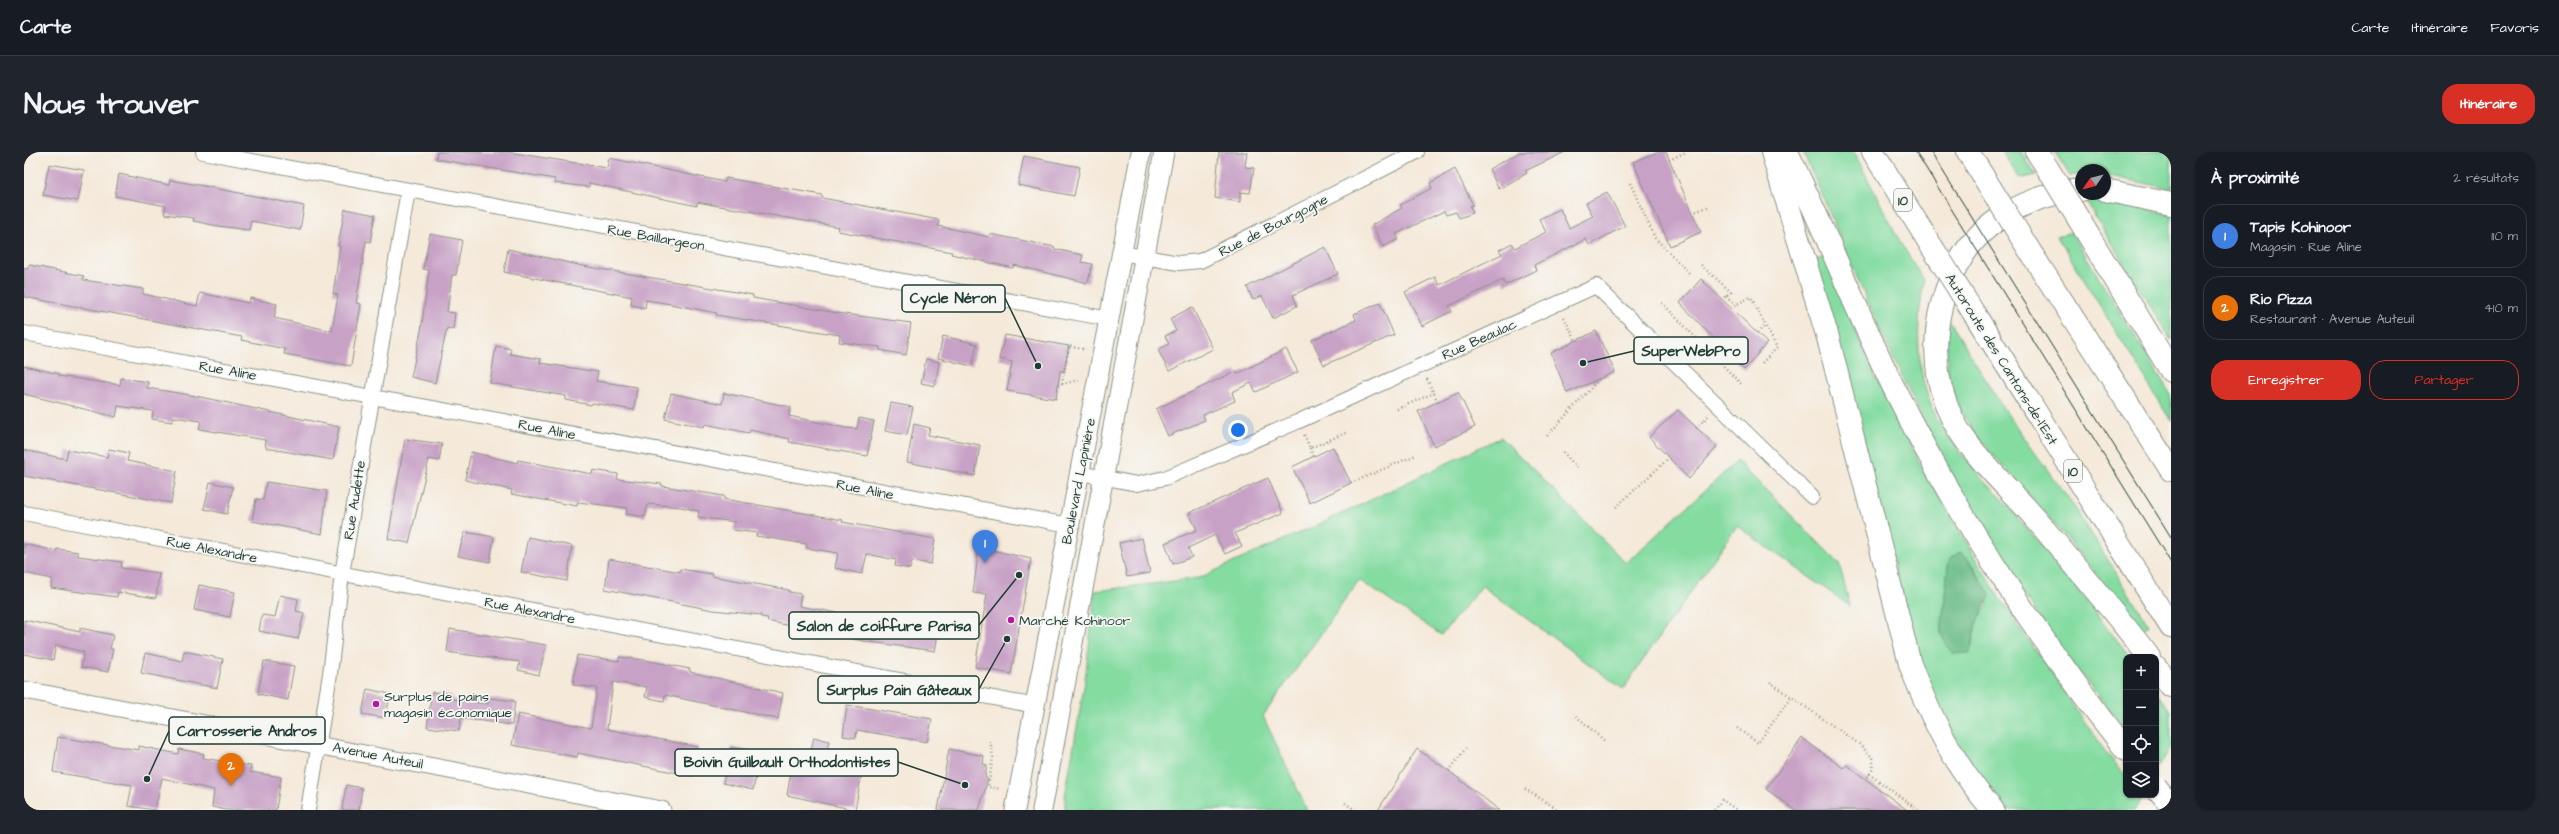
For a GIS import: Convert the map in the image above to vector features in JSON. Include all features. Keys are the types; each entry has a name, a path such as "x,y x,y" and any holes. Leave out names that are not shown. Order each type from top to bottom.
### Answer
{"highway":[{"path":"1772,152 1828,338 1910,664 1927,708 1945,744 1968,778 1993,810"},
{"path":"1787,152 1818,216 1892,385 1959,510 2031,623 2078,689 2123,746"},
{"name":"Autoroute des Cantons-de-l'Est","path":"1873,152 2171,627"},
{"path":"1968,152 2171,470"},
{"path":"2043,161 2171,370"},
{"path":"2075,191 2055,194 2023,206 1998,219 1975,238 1960,260 1945,293 1938,324 1936,365 1945,401 1967,442 2039,523 2147,654"},
{"path":"2111,191 2171,204"},
{"path":"2159,670 2171,686"},
{"path":"2159,791 2171,805"}],"main road":[{"name":"Boulevard Lapinière","path":"1015,810 1141,152"},
{"name":"Boulevard Lapinière","path":"1042,810 1049,764 1104,478 1164,152"},
{"path":"1049,764 1054,810"}],"street":[{"name":"Rue Baillargeon","path":"203,152 269,158 408,191 1109,319"},
{"name":"Rue de Bourgogne","path":"1121,253 1185,264 1200,261 1417,152"},
{"name":"Rue Audette","path":"308,810 330,674 342,574 371,396 408,191"},
{"name":"Rue Beaulac","path":"1080,473 1137,484 1156,482 1297,422 1596,286 1812,497"},
{"name":"Rue Aline","path":"24,332 1069,525"},
{"name":"Rue Alexandre","path":"24,513 1036,706"},
{"name":"Avenue Auteuil","path":"24,690 319,744 662,810"}],"path":[{"path":"1669,160 1686,152"},
{"path":"1630,183 1655,238 1691,275"},
{"path":"1692,213 1710,206"},
{"path":"1701,265 1731,292 1722,299"},
{"path":"1726,296 1735,305 1751,297 1777,348 1760,365"},
{"path":"1662,303 1741,384"},
{"path":"1558,304 1576,341"},
{"path":"1757,333 1765,326"},
{"path":"1062,384 1069,346 1090,351"},
{"path":"1421,366 1438,402"},
{"path":"1058,385 1085,378"},
{"path":"1547,436 1600,378"},
{"path":"1397,409 1434,393"},
{"path":"1297,422 1313,456"},
{"path":"1310,448 1348,432"},
{"path":"1563,452 1577,468"},
{"path":"1351,483 1416,455"},
{"path":"1616,507 1669,458"},
{"path":"1770,682 1860,744 1873,758 1873,769 1866,779"},
{"path":"1737,728 1758,743 1791,697"},
{"path":"1576,716 1606,742"},
{"path":"990,741 993,757 988,787 1006,790"},
{"path":"1449,771 1466,748"},
{"path":"1869,774 1918,810"},
{"path":"1525,790 1558,810"},
{"path":"1714,810 1722,800 1737,810"},
{"path":"1345,803 1354,810"}],"green space":[{"path":"1803,152 1854,152 1898,238 1924,281 1919,326 1919,356 1924,386 1936,416 1944,431 1965,459 2012,511 2087,601 2128,654 2123,654 2123,725 2053,637 2020,589 1959,487 1931,435 1880,330"},
{"path":"2002,152 2022,152 2036,175 2020,179"},
{"path":"2055,152 2171,152 2171,189 2111,176 2111,164 2075,164 2075,175 2070,176"},
{"path":"2085,200 2113,201 2171,215 2171,340"},
{"path":"2071,232 2171,395 2171,421 2057,236"},
{"path":"1824,256 1874,374 1925,473 2000,599 2105,751 2123,772 2123,798 2142,798 2134,810 2010,810 1981,777 1957,740 1946,721 1919,661 1814,260","holes":["1960,552 1971,563 1979,576 1988,605 1978,618 1973,645 1941,633 1950,559"]},
{"path":"1948,318 2003,408 2077,511 2149,625 2142,630 2058,528 1988,450 1970,426 1962,413 1952,389 1947,359"},
{"path":"1501,437 1626,563 1737,461 1839,563 1850,606 1737,526 1623,689 1482,586 1441,635 1359,580 1263,716 1307,810 1065,810 1065,796 1085,681 1095,591 1199,578 1350,510"},
{"path":"1960,552 1966,557 1990,594 1988,601 1978,619 1973,641 1968,653 1955,654 1946,645 1941,633 1948,567 1950,559"},
{"path":"2159,696 2171,711 2171,748 2159,766"}],"building":[{"path":"437,152 508,152 607,168 609,158 725,182 726,178 822,195 822,198 939,220 938,226 989,237 990,234 1055,247 1054,249 1083,255 1081,262 1092,264 1088,283 1014,265 1013,268 951,254 952,252 838,231 839,227 697,202 697,206 589,183 589,187 555,183 555,179 436,159"},
{"path":"1219,152 1247,152 1245,167 1254,168 1250,193 1240,192 1240,202 1215,198"},
{"path":"1520,152 1565,152 1525,171 1527,173 1499,189 1489,169"},
{"path":"1657,152 1666,152 1701,232 1670,246 1633,162"},
{"path":"1024,156 1080,167 1074,196 1018,185"},
{"path":"49,164 84,170 78,201 43,195"},
{"path":"1455,169 1473,205 1470,206 1473,213 1459,218 1456,212 1446,215 1444,211 1396,234 1399,239 1383,247 1372,225 1402,208 1400,205 1432,188 1430,183"},
{"path":"119,174 169,185 170,180 304,206 300,230 251,221 249,230 218,226 193,221 194,218 164,214 166,206 115,196"},
{"path":"1607,192 1625,226 1589,245 1586,239 1534,265 1536,270 1505,285 1503,280 1449,306 1452,311 1422,326 1405,292 1435,277 1439,285 1502,254 1499,250 1512,243 1515,248 1546,232 1539,219 1560,209 1569,228 1593,216 1586,203"},
{"path":"345,209 375,215 370,242 366,241 356,303 361,304 351,366 284,354 285,349 241,340 242,337 24,297 24,268 28,269 29,265 84,276 83,280 143,289 143,294 197,306 200,293 249,303 250,298 277,304 274,318 332,331 338,295 333,294 340,246 338,246"},
{"path":"430,234 462,240 456,275 452,275 447,312 455,313 453,329 447,328 435,383 411,377 421,331 429,270 423,269"},
{"path":"1325,247 1338,274 1293,295 1297,306 1273,318 1262,296 1253,300 1247,287"},
{"path":"508,249 583,266 753,295 753,298 837,313 911,323 906,355 880,350 880,347 839,342 840,335 716,315 717,313 665,303 646,300 645,308 631,305 632,297 504,272"},
{"path":"1701,279 1767,343 1744,370 1680,303"},
{"path":"1380,303 1394,335 1324,365 1312,340 1356,320 1354,314"},
{"path":"1192,307 1213,349 1169,371 1158,350 1169,344 1165,336 1176,331 1170,319"},
{"path":"1596,331 1615,372 1567,393 1551,353"},
{"path":"1005,335 1069,346 1064,371 1060,371 1056,399 1007,391 1012,362 999,359"},
{"path":"943,336 977,344 972,366 938,358"},
{"path":"496,346 511,349 510,354 541,359 540,363 598,372 596,381 637,387 634,410 592,403 591,405 566,400 566,396 490,383"},
{"path":"1286,349 1298,372 1256,392 1251,383 1232,392 1235,401 1203,415 1205,420 1168,436 1156,409 1236,371 1237,374"},
{"path":"926,359 939,362 935,386 921,383"},
{"path":"24,366 59,374 59,376 120,385 121,378 148,382 147,388 196,396 339,427 333,460 266,448 265,440 199,429 201,421 173,417 172,422 152,419 153,411 118,406 116,417 24,394"},
{"path":"1458,392 1475,427 1434,446 1418,411"},
{"path":"671,393 722,404 724,393 791,407 789,416 846,428 857,429 859,418 874,421 867,456 789,442 790,439 750,430 749,433 705,424 704,427 665,419"},
{"path":"891,403 913,407 907,435 885,431"},
{"path":"1678,410 1717,447 1689,479 1649,437"},
{"path":"914,424 930,428 928,435 980,445 975,476 907,462"},
{"path":"405,439 442,444 439,461 429,459 409,543 388,539"},
{"path":"1333,447 1351,483 1310,503 1292,467"},
{"path":"109,449 129,453 127,461 177,471 171,503 24,476 24,450 66,459 68,450 107,457"},
{"path":"471,452 517,463 518,460 592,474 593,470 618,474 617,479 662,484 662,486 724,496 724,499 843,520 842,522 935,539 931,564 912,561 910,569 895,566 896,560 867,554 862,574 835,568 838,553 806,548 807,544 756,536 757,533 733,530 735,522 698,517 699,511 681,507 648,504 645,517 626,514 627,508 578,502 577,506 511,494 512,490 465,480"},
{"path":"1268,478 1283,513 1235,533 1242,546 1225,554 1215,535 1188,548 1192,557 1173,564 1165,543 1197,530 1189,513"},
{"path":"210,482 233,487 227,514 204,509"},
{"path":"266,482 327,491 322,534 252,521 256,499 263,500"},
{"path":"465,532 494,537 490,562 458,556"},
{"path":"528,537 572,546 567,581 521,572"},
{"path":"1142,538 1150,573 1127,577 1119,543"},
{"path":"24,544 56,551 57,549 78,552 78,556 122,562 121,568 159,573 156,598 118,592 117,597 51,588 52,579 24,573"},
{"path":"979,547 1031,559 1011,674 975,667 987,594 973,593"},
{"path":"609,559 680,572 680,569 712,574 712,576 789,590 789,592 801,594 799,606 906,625 906,621 926,626 928,620 940,622 935,651 863,641 767,621 768,618 761,617 761,615 713,610 605,589"},
{"path":"199,585 235,592 230,617 194,610"},
{"path":"280,595 298,599 296,611 304,613 298,639 259,631 262,615 275,617"},
{"path":"24,620 80,632 80,628 113,635 110,649 113,649 108,672 81,667 84,652 56,645 53,660 24,654"},
{"path":"450,629 546,645 539,675 518,670 520,662 447,652"},
{"path":"184,651 223,659 217,688 141,673 145,653 182,661"},
{"path":"577,655 619,661 619,657 644,660 690,669 690,672 783,693 778,719 665,695 664,701 645,697 647,687 613,682 607,729 698,747 693,776 578,753 577,757 512,745 518,714 591,728 597,688 573,685"},
{"path":"264,661 294,666 288,700 258,694"},
{"name":"Surplus de pains magasin économique","path":"367,689 390,694 386,718 362,714"},
{"path":"432,692 452,695 451,699 488,704 489,698 515,701 512,725 461,718 459,731 427,727"},
{"path":"847,705 932,719 927,742 857,730 856,738 843,736"},
{"path":"58,737 139,750 139,746 178,754 179,749 204,754 203,758 251,766 250,772 281,777 276,810 226,810 212,807 214,790 162,778 155,810 128,806 132,785 53,772"},
{"path":"814,737 829,741 824,764 862,772 855,810 787,795 793,761 808,764"},
{"path":"1802,738 1843,768 1847,765 1907,810 1795,810 1766,789"},
{"path":"731,747 761,753 753,790 723,783"},
{"path":"949,749 984,756 983,764 987,765 985,778 988,779 979,810 938,810"},
{"path":"1417,749 1449,771 1499,810 1378,810"},
{"path":"346,785 362,788 359,810 342,810"}],"tram line":[{"path":"1916,152 2171,563"},
{"path":"1931,152 2171,537"}],"place":[{"name":"SuperWebPro","path":"1583,363"},
{"name":"Cycle Néron","path":"1038,366"},
{"name":"Tapis Kohinoor","path":"985,563"},
{"name":"Salon de coiffure Parisa","path":"1019,575"},
{"name":"Marché Kohinoor","path":"1011,620"},
{"name":"Surplus Pain Gâteaux","path":"1007,639"},
{"name":"Surplus de pains magasin économique","path":"376,704"},
{"name":"Carrosserie Andros","path":"147,779"},
{"name":"Boivin Guilbault Orthodontistes","path":"965,785"},
{"name":"Rio Pizza","path":"231,786"}]}
